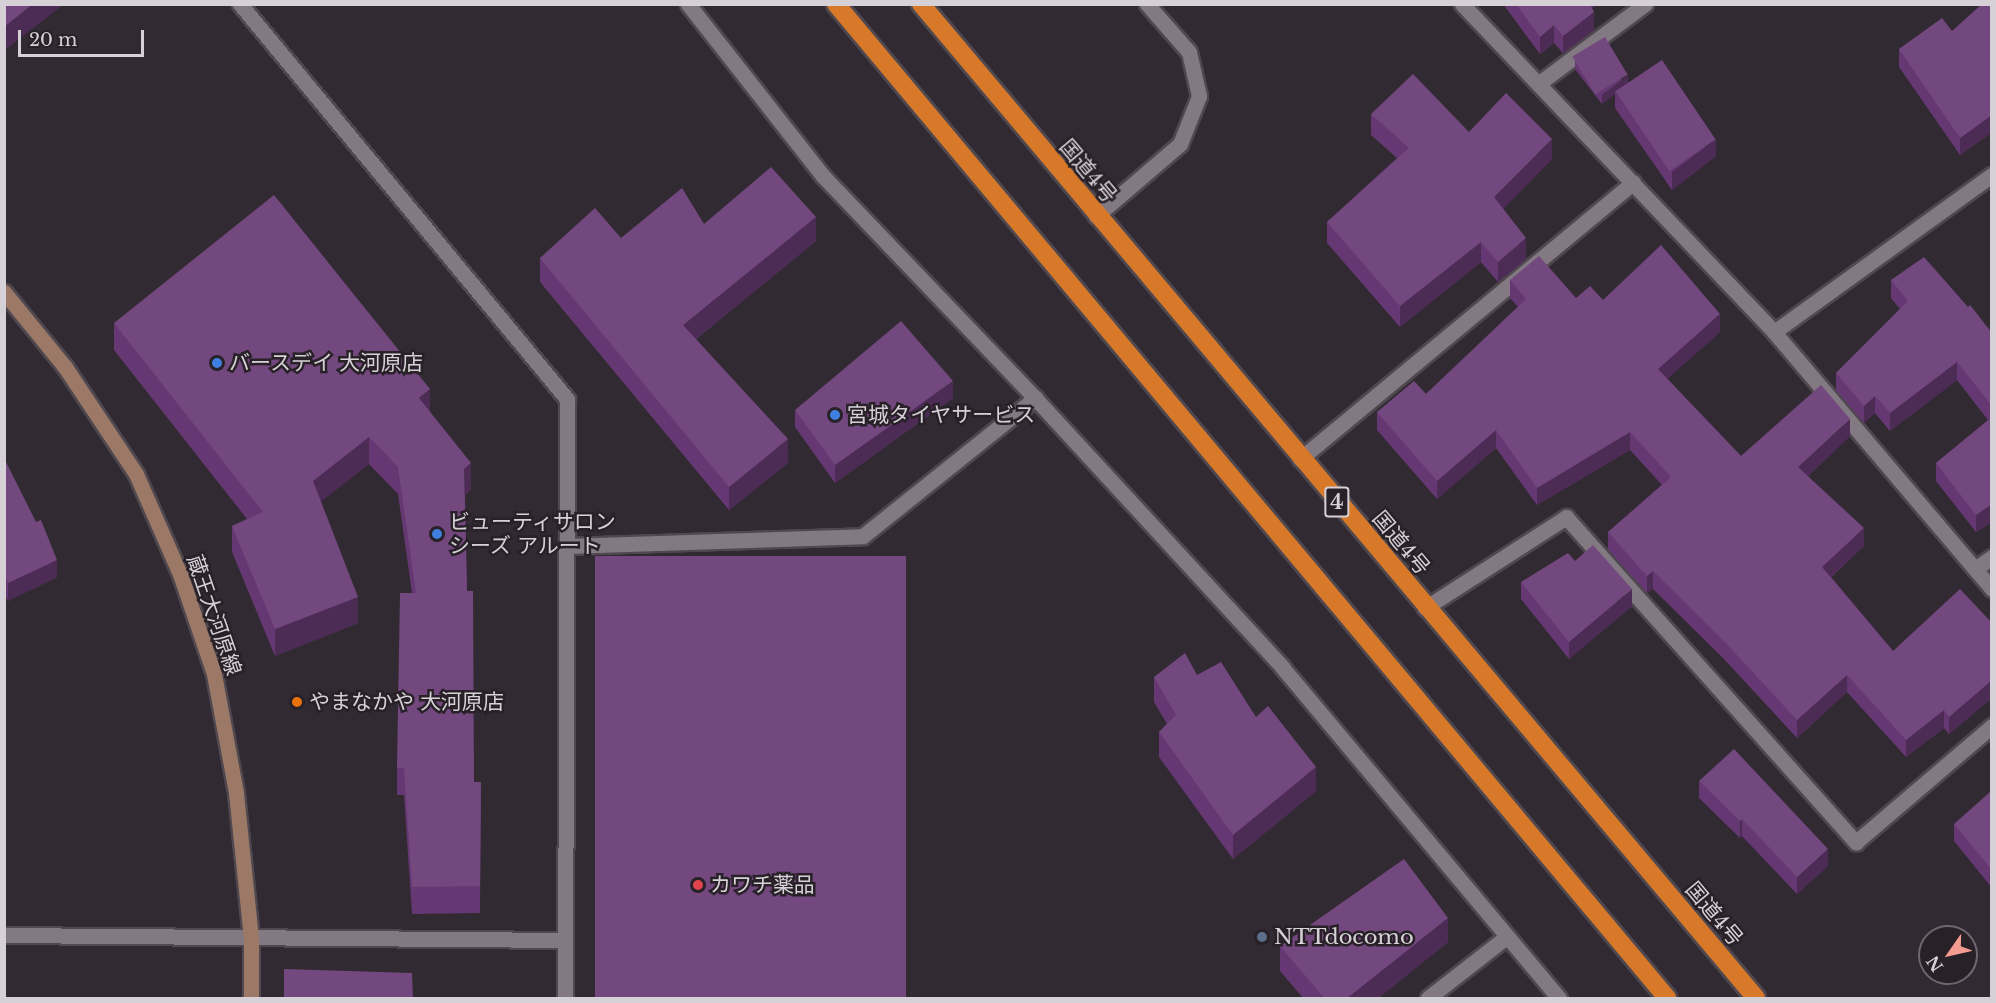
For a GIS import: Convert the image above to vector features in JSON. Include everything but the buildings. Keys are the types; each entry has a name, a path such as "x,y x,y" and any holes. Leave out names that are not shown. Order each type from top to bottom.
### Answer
{"highway":[{"path":"836,4 1666,999"},
{"name":"国道4号","path":"921,4 1096,216 1756,999"}],"main road":[{"name":"蔵王大河原線","path":"4,292 65,367 135,474 180,574 214,674 236,793 251,939 251,999"}],"street":[{"path":"240,4 567,399 565,999"},
{"path":"688,4 823,176 1035,398 1282,667 1559,999"},
{"path":"1096,216 1180,144 1198,96 1189,52 1147,4"},
{"path":"1462,4 1774,332 1992,589"},
{"path":"1538,84 1644,4"},
{"path":"1774,332 1992,175"},
{"path":"1300,459 1633,183"},
{"path":"567,546 863,536 1035,398"},
{"path":"1425,608 1566,517 1856,842 1992,726"},
{"path":"1975,569 1992,557"},
{"path":"4,935 565,940"},
{"path":"1428,999 1506,936"}],"place":[{"name":"バースデイ 大河原店","path":"217,363"},
{"name":"宮城タイヤサービス","path":"835,415"},
{"name":"ビューティサロン シーズ アルート","path":"437,534"},
{"name":"やまなかや 大河原店","path":"297,702"},
{"name":"カワチ薬品","path":"698,885"},
{"name":"NTTdocomo","path":"1262,937"}]}
